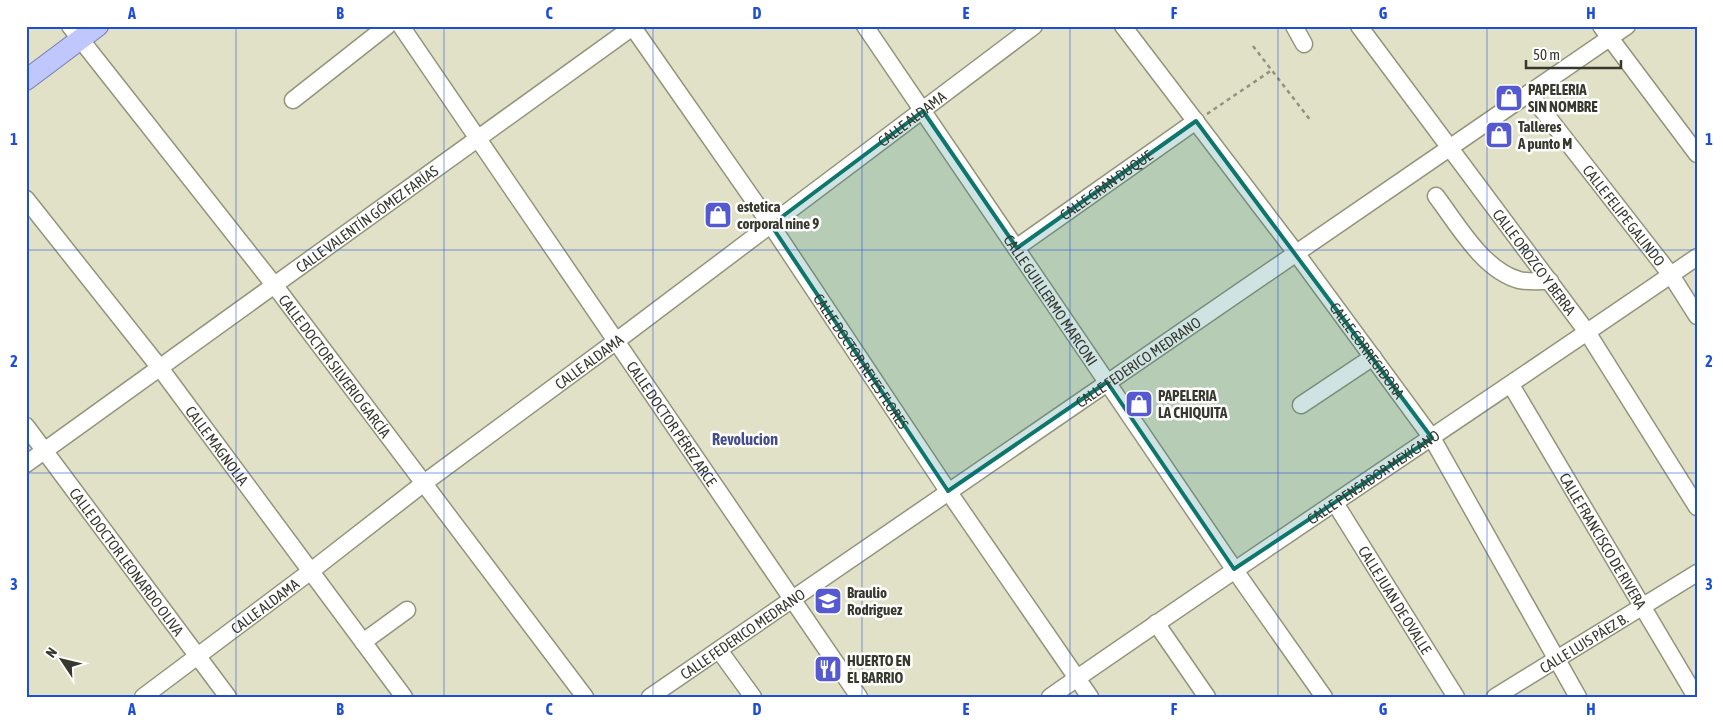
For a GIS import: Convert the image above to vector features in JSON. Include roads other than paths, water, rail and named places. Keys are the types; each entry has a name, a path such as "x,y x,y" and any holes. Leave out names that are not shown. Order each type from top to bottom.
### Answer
{"main road":[{"path":"26,80 75,33 98,26"}],"street":[{"path":"293,100 387,26"},
{"name":"CALLE DOCTOR PÉREZ ARCE","path":"401,26 859,697"},
{"name":"CALLE GUILLERMO MARCONI","path":"865,26 1234,569 1324,697"},
{"name":"CALLE ALDAMA","path":"143,697 311,571 424,483 771,226 1034,26"},
{"name":"CALLE CORREGIDORA","path":"1123,26 1296,253 1432,438 1578,697"},
{"path":"1294,26 1304,44"},
{"name":"CALLE FEDERICO MEDRANO","path":"650,697 1529,93 1605,32 1627,26"},
{"name":"CALLE VALENTÍN GÓMEZ FARÍAS","path":"26,464 633,27"},
{"name":"CALLE DOCTOR REYES FLORES","path":"633,27 771,226 948,491 1090,697"},
{"name":"CALLE OROZCO Y BERRA","path":"1364,28 1588,332 1697,507"},
{"path":"1605,32 1697,154"},
{"name":"CALLE DOCTOR SILVERIO GARCÍA","path":"75,33 275,286 585,697"},
{"name":"CALLE FELIPE GALINDO","path":"1529,93 1671,275 1697,316"},
{"name":"CALLE GRAN DUQUE","path":"1016,248 1196,121"},
{"path":"1436,196 1481,256 1490,264 1509,276 1521,280 1550,280"},
{"name":"CALLE MAGNOLIA","path":"26,199 160,368 404,697"},
{"name":"CALLE PENSADOR MEXICANO","path":"1050,697 1234,569 1511,385 1697,257"},
{"path":"1302,405 1372,357"},
{"name":"CALLE FRANCISCO DE RIVERA","path":"1511,385 1696,697"},
{"name":"CALLE DOCTOR LEONARDO OLIVA","path":"26,426 228,697"},
{"name":"CALLE JUAN DE OVALLE","path":"1335,503 1456,697"},
{"name":"CALLE LUIS PÁEZ B.","path":"1495,697 1697,573"},
{"path":"363,642 407,610"},
{"path":"1156,623 1206,697"},
{"path":"719,650 753,697"}],"place":[{"name":"PAPELERIA SIN NOMBRE","path":"1509,98"},
{"name":"Talleres A punto M","path":"1499,135"},
{"name":"estetica corporal nine 9","path":"718,215"},
{"name":"PAPELERIA LA CHIQUITA","path":"1139,404"},
{"name":"Braulio Rodriguez","path":"828,601"},
{"name":"HUERTO EN EL BARRIO","path":"828,669"}],"district":[{"name":"Revolucion","path":"745,439"}]}
